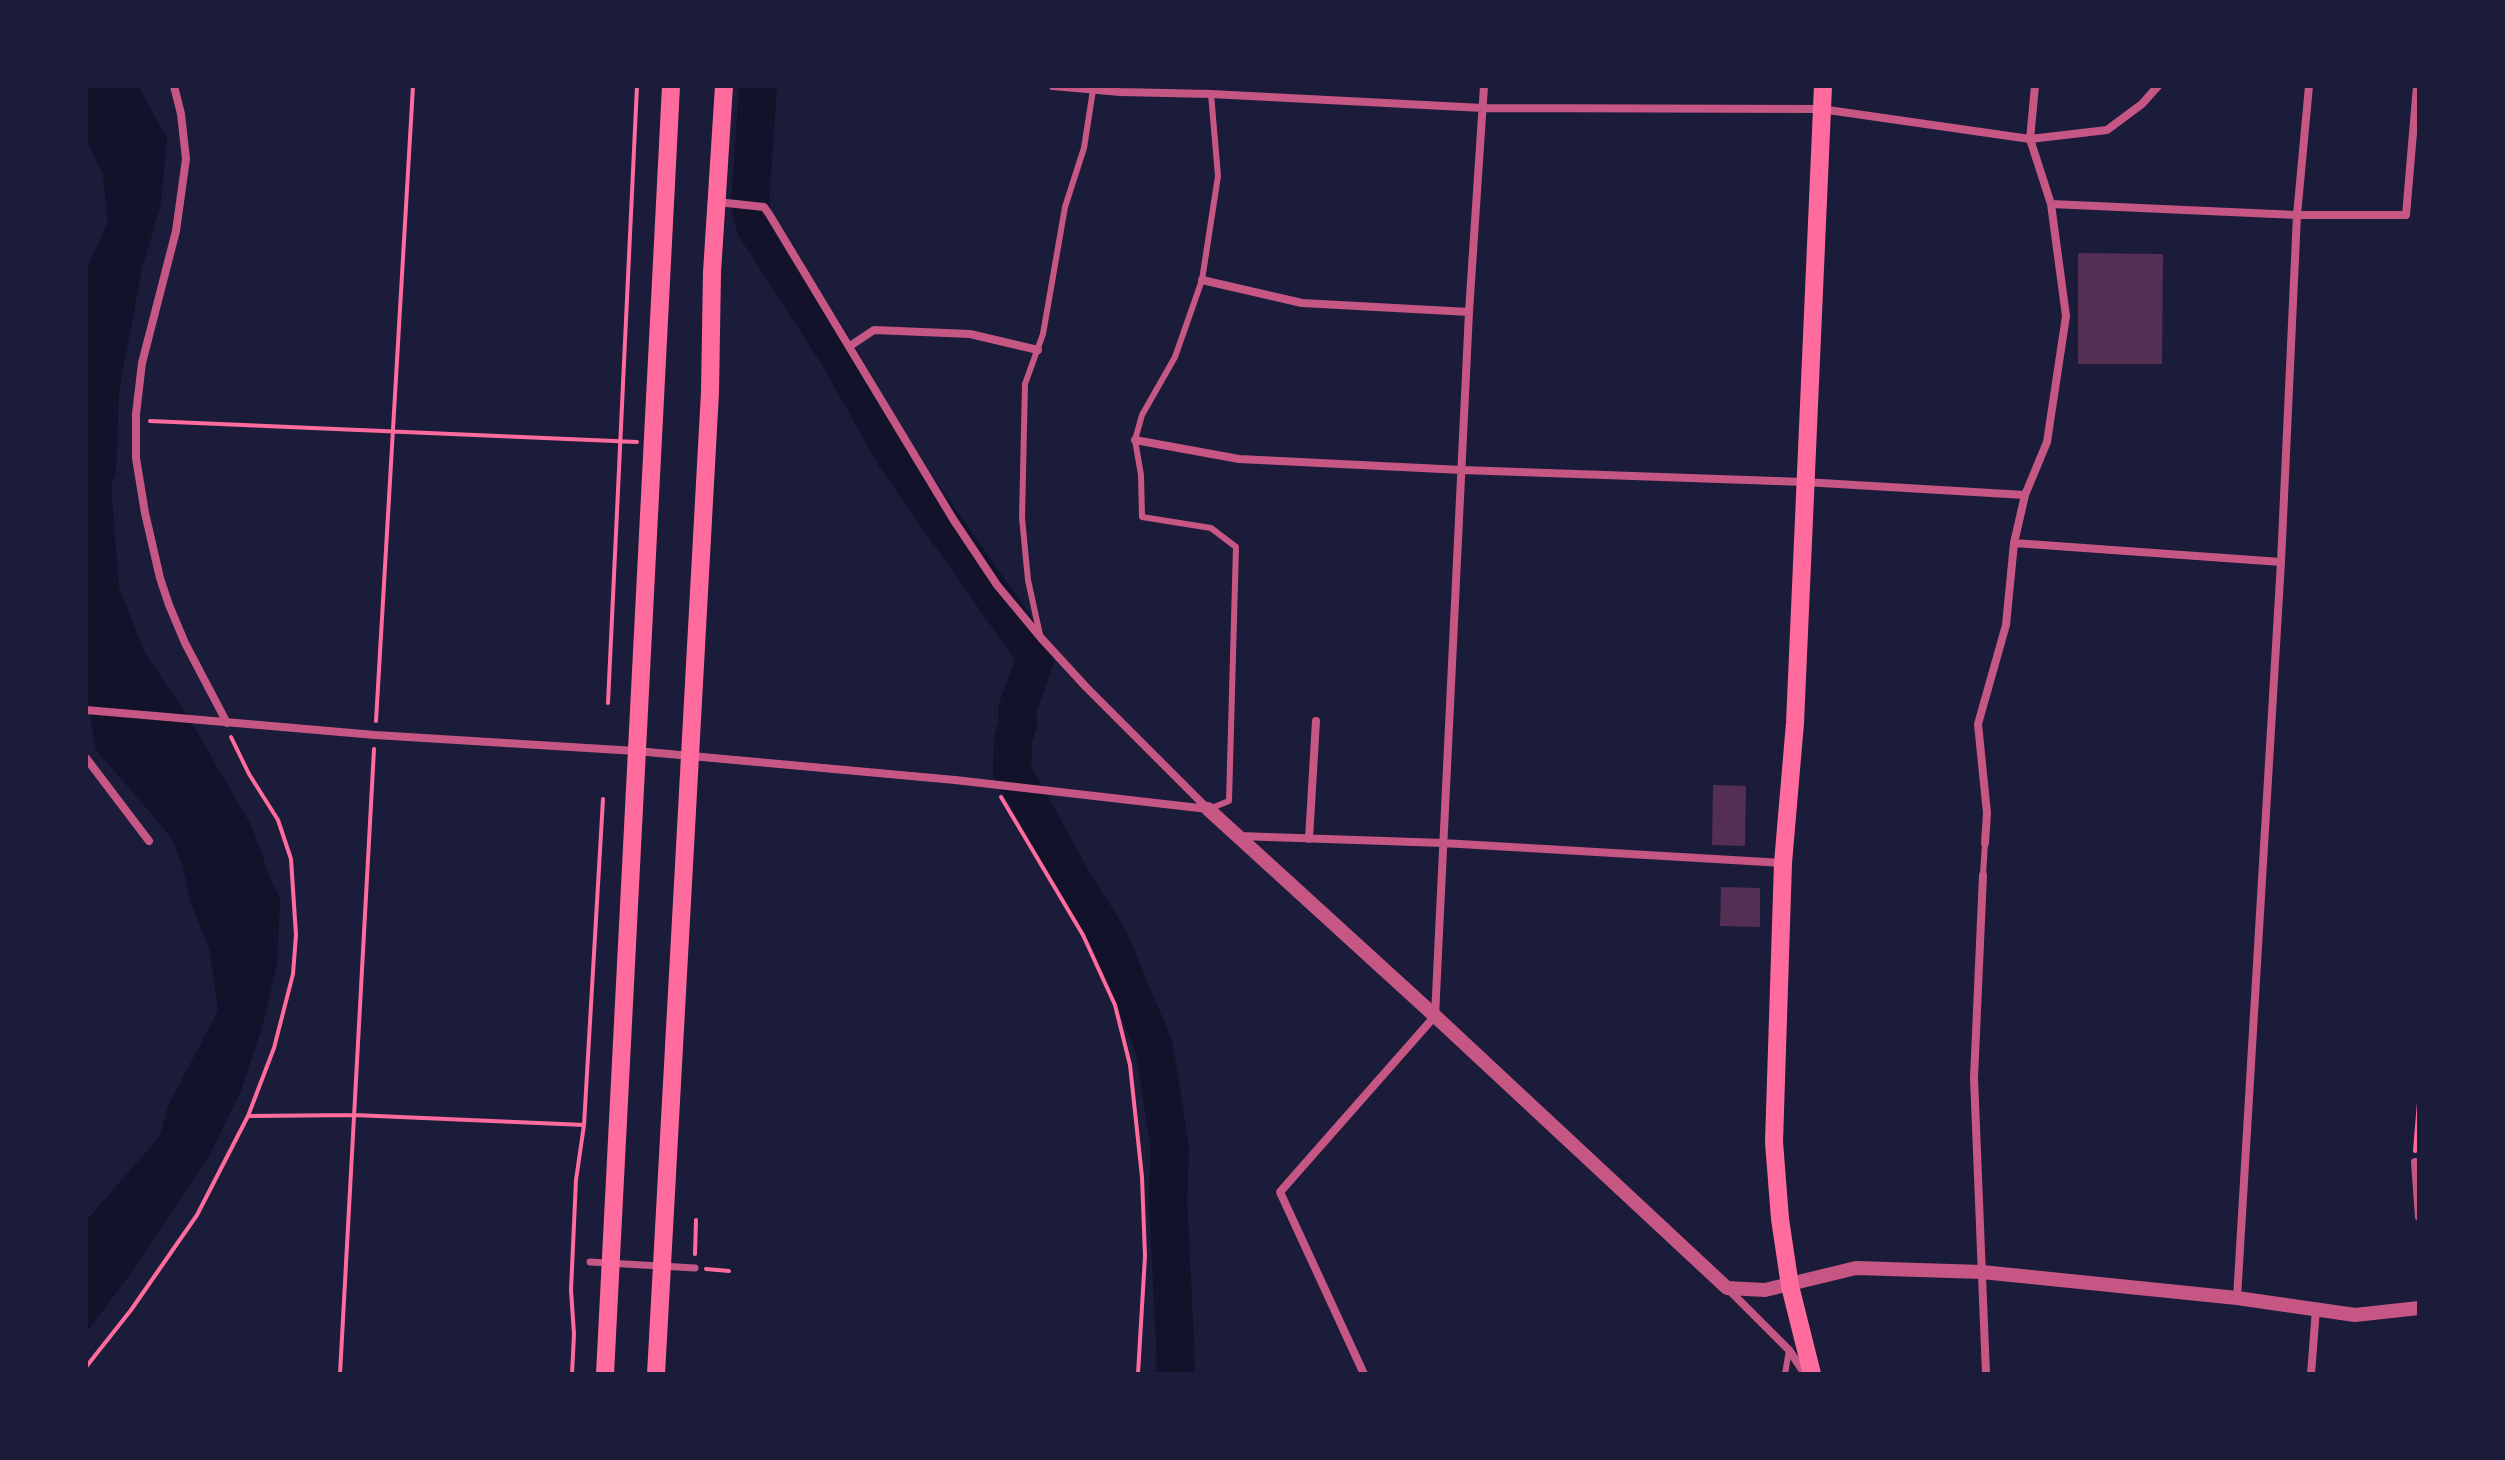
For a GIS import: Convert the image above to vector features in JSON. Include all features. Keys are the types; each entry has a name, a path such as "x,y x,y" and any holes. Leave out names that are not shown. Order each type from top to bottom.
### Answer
{"main road":[{"path":"605,1374 671,86"},
{"path":"656,1374 724,86"},
{"path":"1812,1374 1790,1286 1780,1219 1774,1142 1783,863 1795,723 1823,86"}],"street":[{"path":"174,86 186,159 176,231 142,363 136,458 160,578 185,643 222,722"},
{"path":"1053,86 1483,108 1821,109 2030,139 2107,130 2142,104 2158,86"},
{"path":"1364,1374 1280,1192 1435,1016 1469,312 1484,86"},
{"path":"1985,843 1987,813 1978,724 2006,625 2014,543 2025,495 2047,442 2066,316 2051,204 2030,139 2035,86"},
{"path":"2237,1298 2281,562 2297,215 2309,86"},
{"path":"2051,204 2297,215 2406,215 2417,86"},
{"path":"717,202 764,207 953,519 997,585 1041,638 1208,809 1727,1288 1789,1350 1805,1374"},
{"path":"1202,280 1302,303 1469,312"},
{"path":"850,346 874,330 970,334 1038,350"},
{"path":"1135,440 1239,459 1804,482 2025,495"},
{"path":"2014,543 2281,562"},
{"path":"86,710 375,735 636,751 1004,785 1208,809"},
{"path":"1309,839 1316,721"},
{"path":"86,758 149,841"},
{"path":"1238,836 1443,843 1783,863"},
{"path":"1983,875 1974,1078 1986,1374"},
{"path":"2415,1162 2419,1217"},
{"path":"590,1262 695,1268"},
{"path":"1727,1288 1765,1290 1856,1268 1982,1272 2237,1298 2355,1315 2419,1308"},
{"path":"2311,1374 2316,1309"}],"lane":[{"path":"1041,638 1028,580 1022,518 1025,384 1043,334 1065,207 1084,148 1093,90"},
{"path":"1208,809 1229,801 1236,547 1211,528 1142,517 1141,475 1135,440 1142,415 1175,357 1202,280 1218,176 1211,94"},
{"path":"1983,875 1985,843"},
{"path":"1785,1374 1789,1350"}],"path":[{"path":"340,1374 413,86"},
{"path":"608,703 637,86"},
{"path":"136,420 620,442"},
{"path":"86,1367 131,1310 197,1215 248,1116 274,1048 293,974 296,935 291,859 278,820 222,722"},
{"path":"1004,785 1001,800 1083,935 1115,1005 1130,1065 1142,1177 1145,1256 1138,1374"},
{"path":"572,1374 574,1334 571,1290 576,1180 584,1125 603,799"},
{"path":"2415,1162 2419,1102"},
{"path":"248,1116 354,1115 584,1125"},
{"path":"696,1220 695,1268 729,1271"}],"shaded area":[{"path":"86,86 138,86 167,138 161,203 142,269 119,391 116,474 111,485 119,587 144,652 186,713 252,827 280,898 277,964 262,1028 241,1091 208,1158 131,1273 86,1333 86,1221 160,1136 168,1106 218,1011 210,952 172,839 96,750 86,694 86,271 108,221 103,175 86,140"}],"building":[{"path":"2078,253 2163,254 2162,364 2078,364"},
{"path":"1713,785 1746,786 1745,846 1712,845"},
{"path":"1721,887 1760,888 1760,927 1720,926"}],"waterway":[{"path":"758,86 750,204 755,226 840,358 895,456 1036,657 1017,710 1012,770 1071,878 1110,941 1154,1047 1170,1148 1168,1199 1174,1374"}]}
